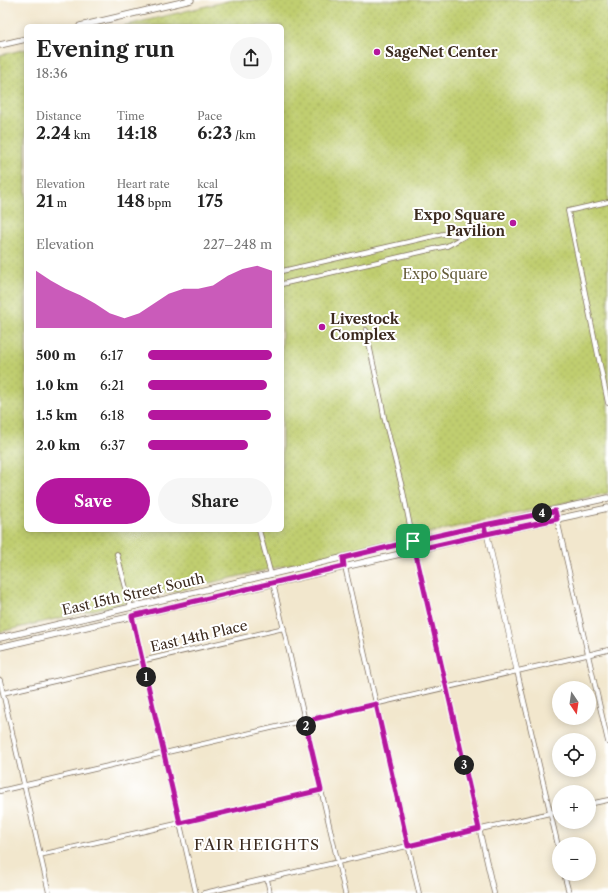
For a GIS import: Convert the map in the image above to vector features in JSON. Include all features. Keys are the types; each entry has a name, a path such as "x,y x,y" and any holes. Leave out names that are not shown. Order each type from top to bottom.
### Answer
{"main road":[{"path":"97,24 191,0"},
{"path":"0,45 24,39"},
{"path":"343,558 608,498"},
{"path":"413,541 415,550 608,508"},
{"path":"555,511 557,519"},
{"name":"East 15th Street South","path":"0,647 415,550"},
{"name":"East 15th Street South","path":"0,638 343,558"},
{"path":"271,575 273,583"},
{"path":"131,607 132,616"}],"street":[{"path":"608,202 568,211 608,403"},
{"path":"284,271 444,234 465,236 448,246 284,284"},
{"path":"366,330 384,417 413,541"},
{"path":"557,519 608,742"},
{"path":"484,525 556,837"},
{"path":"260,532 271,575"},
{"path":"415,550 494,893"},
{"path":"117,554 131,607"},
{"path":"343,558 419,893"},
{"path":"273,583 344,893"},
{"path":"132,616 196,893"},
{"name":"East 14th Place","path":"3,693 284,628"},
{"path":"0,791 608,650"},
{"path":"0,680 49,893"},
{"path":"40,855 321,790"},
{"path":"596,803 608,800"},
{"path":"204,893 550,813"},
{"path":"267,879 270,893"},
{"path":"566,881 569,893"}],"green space":[{"name":"Expo Square","path":"232,0 608,0 608,493 304,561 0,632 0,54 24,49 24,532 284,532 284,24 131,24"}],"place":[{"name":"SageNet Center","path":"377,52"},
{"name":"Expo Square Pavilion","path":"513,223"},
{"name":"Livestock Complex","path":"322,327"}],"district":[{"name":"FAIR HEIGHTS","path":"257,845"}],"route":[{"path":"413,541 343,558 344,566 132,616 180,823 321,790 305,721 376,704 408,846 479,829 415,550 486,534 484,525 555,511 557,519 486,534 484,525 413,541"}]}
